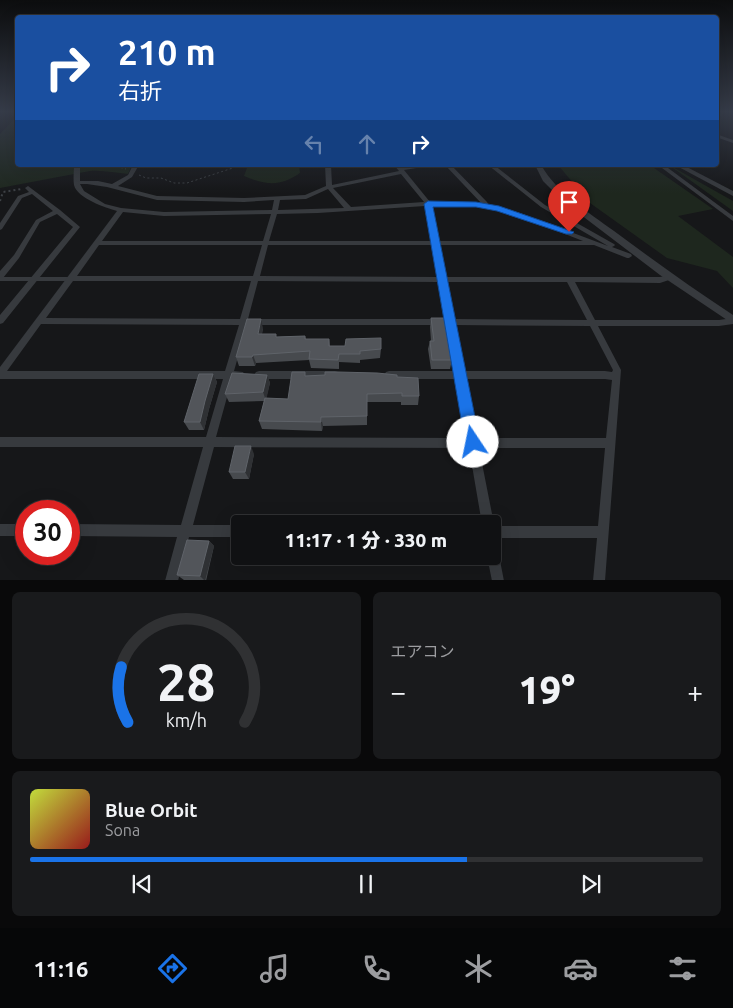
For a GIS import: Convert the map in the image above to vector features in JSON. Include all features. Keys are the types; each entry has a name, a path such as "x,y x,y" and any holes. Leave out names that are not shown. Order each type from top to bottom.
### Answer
{"street":[{"path":"77,167 77,183 82,192 103,205 121,210 164,214 274,212 428,204 486,206 518,214 596,242 648,264 733,320"},
{"path":"112,186 130,176 135,167"},
{"path":"328,167 329,187 349,209"},
{"path":"450,167 486,202 486,206"},
{"path":"494,167 543,206 629,256"},
{"path":"539,167 546,179 567,200 669,277"},
{"path":"665,167 733,219"},
{"path":"682,167 733,194"},
{"path":"77,183 97,182 157,198 244,200 306,197 329,187 400,169 428,204 486,515"},
{"path":"0,228 20,197 31,190 77,227 0,321"},
{"path":"171,580 278,198"},
{"path":"0,374 121,210"},
{"path":"0,277 17,256 38,220 58,211"},
{"path":"97,243 436,244 596,242"},
{"path":"0,277 34,279 660,280 669,277"},
{"path":"570,280 617,370 599,580"},
{"path":"39,322 719,323 733,320"},
{"path":"0,374 342,375"},
{"path":"382,375 605,375 616,378"},
{"path":"0,442 611,443"},
{"path":"0,530 15,530"},
{"path":"80,530 231,531"},
{"path":"501,532 603,532"},
{"path":"495,565 498,580"}],"path":[{"path":"161,178 174,183 187,183 237,167"},
{"path":"0,201 3,192 31,190"}],"shaded area":[{"path":"0,138 15,138 15,167 131,167 128,174 90,171 0,188"},
{"path":"247,167 299,167 300,173 286,181 273,183 266,183 244,176"},
{"path":"560,167 654,168 713,209 678,216 733,257 733,288 717,271 667,258 590,203"},
{"path":"672,167 733,201 733,211"}],"building":[{"path":"431,318 447,318 452,360 432,360 430,341 434,341"},
{"path":"247,319 261,319 258,334 276,334 276,337 305,336 305,339 329,339 329,346 345,346 346,339 381,338 381,349 360,351 360,354 339,354 338,360 309,359 310,351 236,357"},
{"path":"292,372 305,372 305,376 325,375 325,372 338,372 377,373 397,375 397,377 418,378 419,396 402,396 402,393 367,394 367,416 321,417 321,422 259,421 265,398 288,399"},
{"path":"232,373 267,375 263,392 225,394"},
{"path":"199,374 213,374 200,422 184,422"},
{"path":"235,446 251,446 245,472 229,472"},
{"path":"187,540 209,541 200,576 177,575"}],"route":[{"path":"473,442 428,204 476,204 499,208 569,232"}]}
